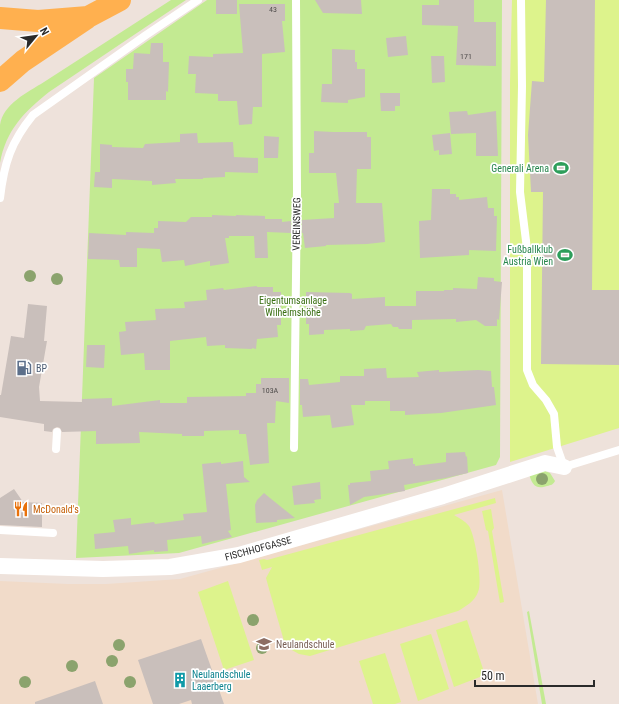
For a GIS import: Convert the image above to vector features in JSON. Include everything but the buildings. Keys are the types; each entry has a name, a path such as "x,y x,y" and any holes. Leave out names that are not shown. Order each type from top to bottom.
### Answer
{"main road":[{"path":"0,81 23,61 88,18 120,0"},
{"path":"0,18 38,21 88,18"}],"street":[{"name":"FISCHHOFGASSE","path":"0,566 103,569 170,567 239,555 443,496 546,463 564,467"}],"lane":[{"path":"0,198 6,160 22,128 33,115 198,0"},
{"name":"VEREINSWEG","path":"294,448 296,0"},
{"path":"521,0 522,86 520,192 527,249 527,370 533,385 546,400 554,414 557,447 564,467 619,450"},
{"path":"56,432 56,449"},
{"path":"0,530 53,532"}],"shaded area":[{"name":"Neulandschule","path":"502,490 538,704 0,704 0,581 106,584 180,579"}],"green space":[{"path":"171,0 186,0 49,92 32,107 17,123 12,131 3,151 0,163 0,125 6,111 17,99"},
{"name":"Eigentumsanlage Wilhelmshöhe","path":"207,0 502,0 500,457 496,465 179,553 76,558 94,78"},
{"name":"Fußballklub Austria Wien","path":"512,0 619,0 619,428 510,462 510,83"},
{"path":"545,471 550,473 555,481 552,485 537,487 531,481 529,474"},
{"path":"495,498 496,503 454,515 469,526 474,539 479,569 480,579 477,595 464,608 310,656 299,654 290,649 284,641 266,578 272,567 262,570 259,560 267,560"},
{"path":"491,509 494,528 492,531 504,602 500,603 488,531 486,530 482,511"},
{"path":"228,581 254,660 224,670 198,592"},
{"path":"529,611 546,704 542,704 527,612"},
{"path":"467,620 485,675 454,687 436,630"},
{"path":"431,634 449,689 418,701 400,644"},
{"path":"385,653 401,702 395,704 373,704 359,661"}],"place":[{"name":"Generali Arena","path":"561,168"},
{"name":"Fußballklub Austria Wien","path":"565,255"},
{"name":"BP","path":"24,368"},
{"name":"McDonald's","path":"21,509"},
{"name":"Neulandschule","path":"264,644"},
{"name":"Neulandschule Laaerberg","path":"180,680"}]}
